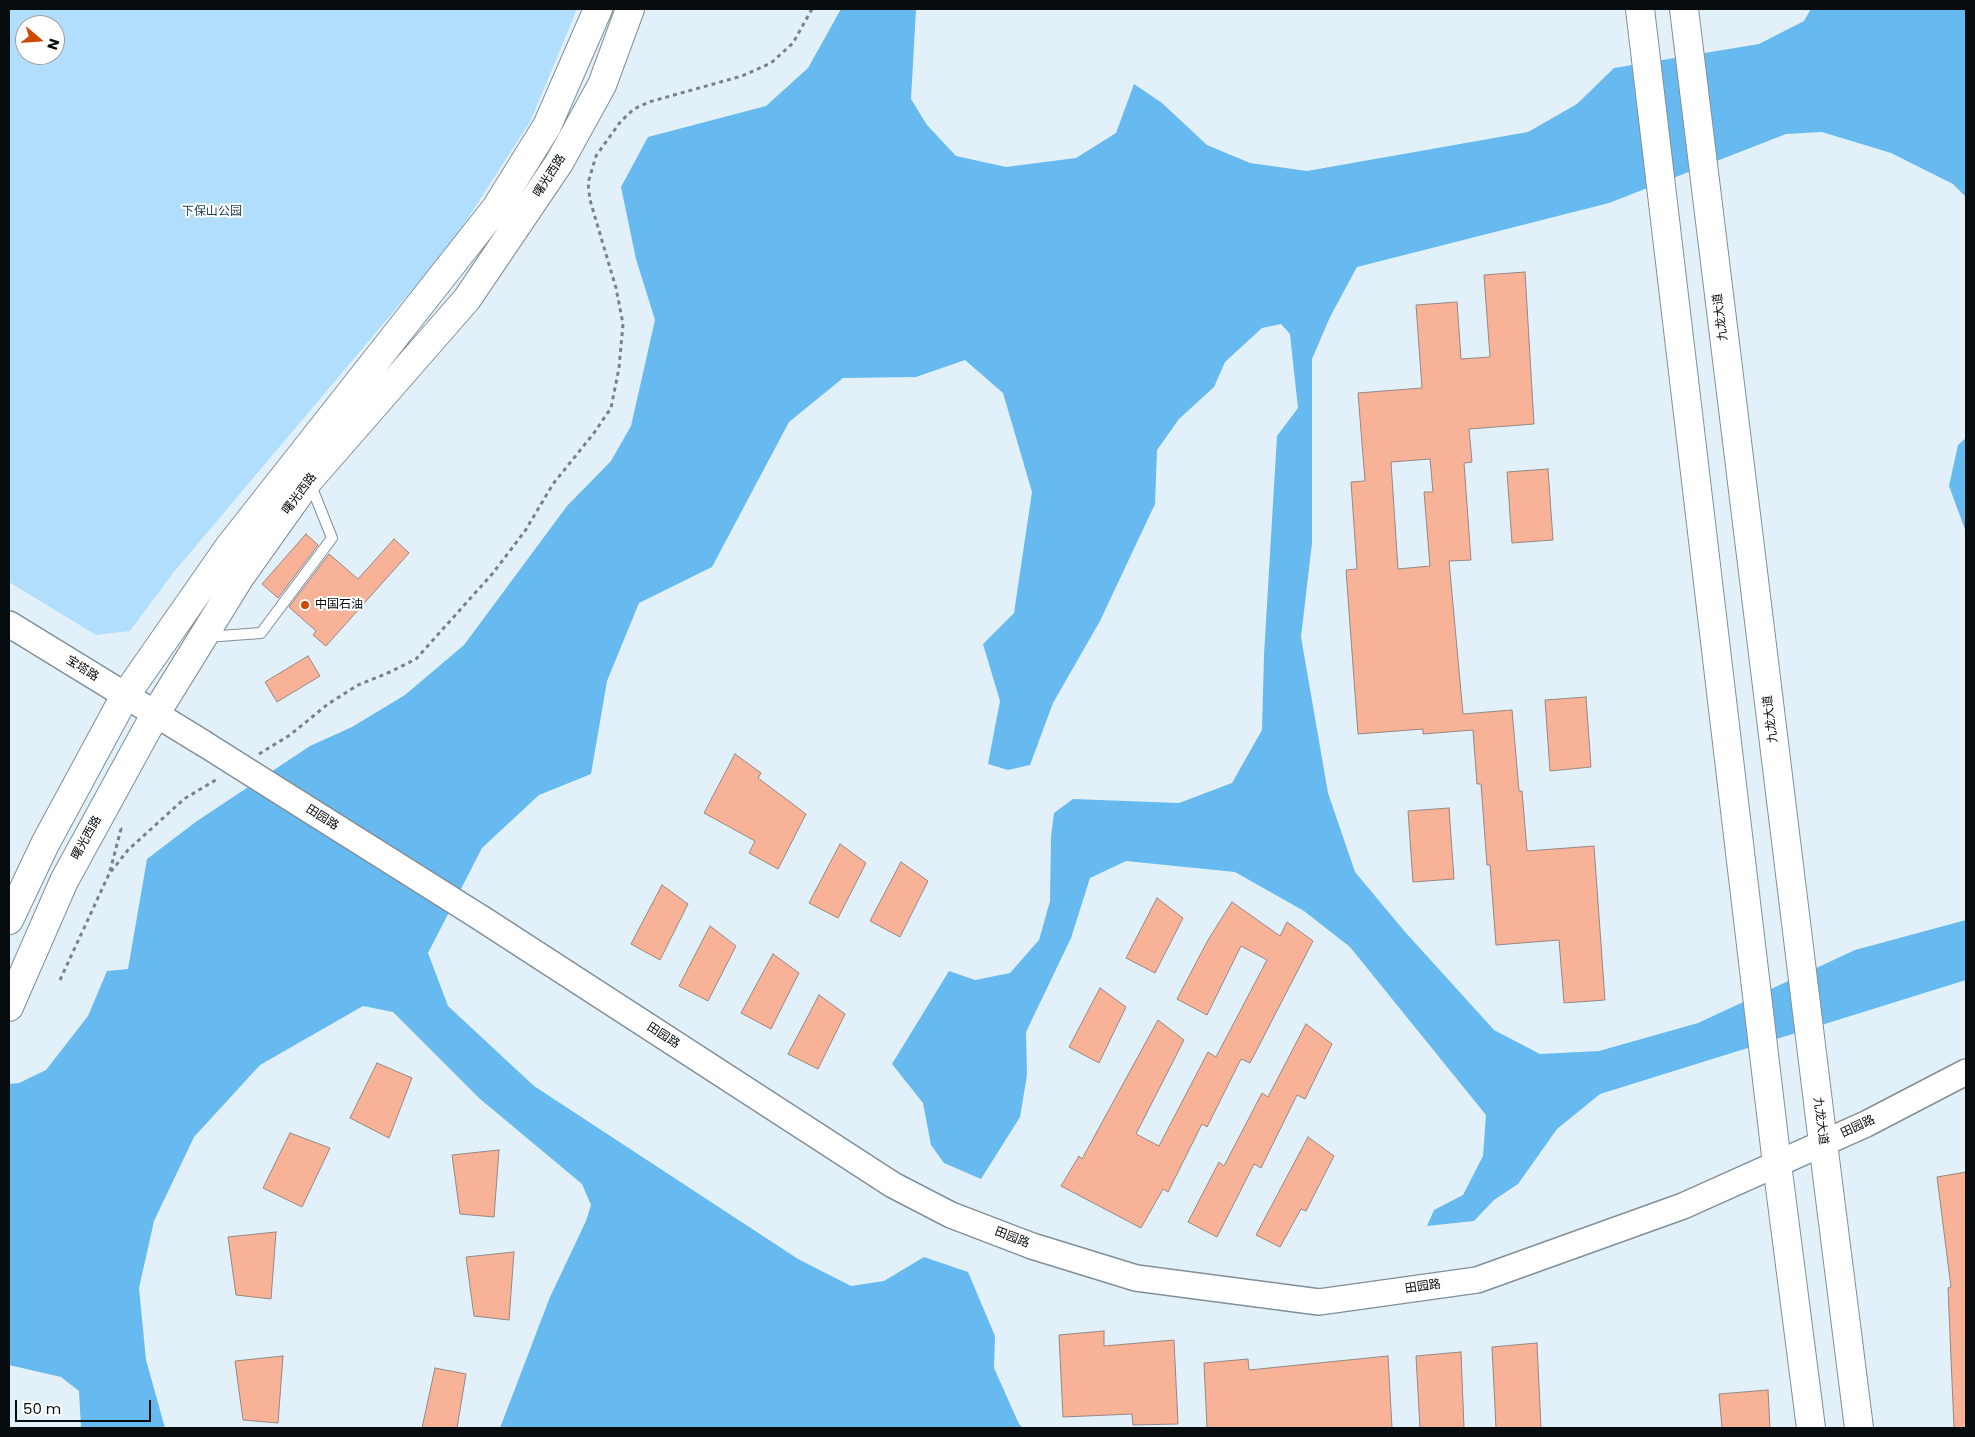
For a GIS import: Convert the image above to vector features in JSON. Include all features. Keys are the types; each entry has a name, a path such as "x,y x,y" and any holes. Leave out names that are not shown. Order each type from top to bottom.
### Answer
{"main road":[{"name":"曙光西路","path":"9,920 45,844 125,696 229,547 496,208 547,126 598,9"},
{"name":"曙光西路","path":"9,1007 64,881 156,713 240,577 309,480 467,299 567,148 602,85 630,9"},
{"path":"1640,9 1777,1164 1811,1428"},
{"name":"九龙大道","path":"1684,9 1822,1143 1859,1428"}],"street":[{"name":"宝塔路","path":"9,624 125,696 156,713"},
{"name":"田园路","path":"156,713 481,918 893,1185 951,1215 1014,1239 1136,1278 1319,1302 1477,1280 1683,1206 1866,1124 1966,1072"}],"lane":[{"path":"203,637 261,633 332,538 309,480"}],"path":[{"path":"258,755 290,735 328,704 358,685 416,659 504,559 525,531 553,484 594,433 611,408 619,368 623,324 616,288 590,200 588,183 596,156 621,121 634,109 649,102 742,76 771,63 793,43 812,9"},
{"path":"60,980 109,874 128,850 184,799 225,775"}],"green space":[{"name":"下保山公园","path":"9,9 577,9 531,120 454,240 173,573 130,631 96,635 9,582"}],"water":[{"path":"841,9 916,9 911,99 927,125 956,156 1006,167 1076,158 1116,133 1134,84 1162,103 1207,145 1250,163 1307,171 1528,132 1577,104 1614,68 1759,44 1804,21 1811,9 1966,9 1966,197 1953,184 1891,153 1822,132 1786,134 1609,203 1357,267 1330,317 1312,359 1312,543 1301,637 1328,793 1355,872 1406,933 1494,1030 1540,1054 1599,1051 1698,1023 1855,950 1966,920 1966,980 1600,1094 1557,1129 1518,1184 1494,1200 1474,1221 1427,1226 1434,1210 1463,1195 1483,1156 1486,1115 1350,947 1304,911 1235,872 1126,861 1090,878 1071,938 1026,1032 1027,1075 1020,1117 981,1179 944,1163 931,1145 923,1103 892,1064 949,971 975,980 1010,973 1039,940 1050,901 1051,837 1054,813 1073,799 1179,803 1232,783 1262,730 1264,655 1277,436 1298,408 1290,334 1281,324 1262,328 1225,362 1214,387 1179,419 1157,450 1155,504 1100,621 1053,703 1030,765 1008,770 988,764 1000,701 983,644 1014,613 1032,492 1003,393 965,360 916,377 843,378 789,422 712,567 639,603 607,681 591,774 539,795 482,848 428,953 448,1006 534,1086 798,1259 851,1286 884,1281 924,1257 968,1272 995,1336 994,1368 1019,1424 1023,1428 500,1428 550,1297 586,1221 591,1205 582,1184 479,1098 393,1012 363,1006 260,1065 194,1137 154,1221 139,1288 146,1360 165,1428 81,1428 79,1391 61,1377 9,1365 9,1084 19,1083 46,1070 88,1016 107,971 128,969 147,859 197,821 310,746 352,727 405,695 464,645 567,506 611,461 631,426 655,320 636,259 621,187 648,137 766,106 808,68"},
{"path":"1966,438 1966,532 1949,486 1958,445"}],"building":[{"path":"1525,272 1534,424 1469,429 1472,462 1464,463 1471,560 1449,561 1463,714 1512,710 1519,791 1522,791 1527,851 1594,846 1605,1000 1564,1003 1559,940 1496,945 1490,865 1487,865 1481,784 1477,784 1473,730 1423,734 1423,729 1358,734 1346,570 1357,569 1351,482 1365,481 1358,393 1422,388 1416,305 1457,302 1461,359 1490,357 1484,275","holes":["1430,459 1433,492 1424,492 1430,566 1398,569 1391,462"]},
{"path":"1548,469 1553,540 1512,543 1507,472"},
{"path":"306,534 318,545 278,598 262,584"},
{"path":"394,539 409,553 326,646 313,635 316,631 289,607 329,554 358,579"},
{"path":"308,656 320,676 277,702 265,682"},
{"path":"1586,697 1591,767 1550,771 1545,700"},
{"path":"735,754 761,773 758,778 806,814 778,869 749,853 755,841 704,813"},
{"path":"1449,808 1454,879 1413,882 1408,811"},
{"path":"840,844 866,863 838,918 809,903"},
{"path":"901,862 928,881 900,937 870,921"},
{"path":"662,885 688,904 660,960 631,944"},
{"path":"1157,898 1183,918 1155,973 1126,958"},
{"path":"1232,902 1280,936 1287,922 1313,941 1250,1063 1241,1059 1207,1127 1202,1124 1168,1192 1163,1189 1141,1228 1061,1186 1079,1156 1082,1159 1158,1020 1184,1040 1136,1134 1159,1146 1208,1052 1216,1057 1267,960 1241,946 1207,1015 1177,999 1208,940"},
{"path":"710,926 736,946 708,1001 679,986"},
{"path":"773,954 799,973 771,1029 741,1013"},
{"path":"1100,988 1126,1007 1099,1063 1069,1047"},
{"path":"819,995 845,1014 818,1069 788,1054"},
{"path":"1306,1024 1332,1044 1305,1099 1297,1095 1261,1168 1254,1164 1217,1237 1188,1222 1219,1162 1224,1166 1262,1093 1268,1097"},
{"path":"377,1063 412,1078 389,1138 350,1118"},
{"path":"290,1133 330,1148 302,1207 263,1188"},
{"path":"1308,1137 1334,1156 1306,1211 1301,1209 1280,1247 1256,1235"},
{"path":"499,1150 494,1217 460,1214 452,1155"},
{"path":"1966,1172 1966,1428 1954,1428 1948,1288 1951,1287 1937,1177"},
{"path":"276,1232 271,1299 236,1295 228,1237"},
{"path":"514,1252 509,1320 474,1316 466,1257"},
{"path":"1104,1331 1104,1346 1174,1340 1178,1424 1133,1425 1132,1414 1063,1417 1059,1335"},
{"path":"1537,1343 1541,1428 1496,1428 1492,1347"},
{"path":"1461,1352 1464,1428 1420,1428 1416,1356"},
{"path":"283,1356 278,1423 243,1420 235,1361"},
{"path":"1388,1356 1392,1428 1207,1428 1204,1363 1248,1359 1249,1370"},
{"path":"435,1368 466,1374 457,1428 422,1428"},
{"path":"1768,1390 1770,1428 1722,1428 1719,1394"}],"place":[{"name":"中国石油","path":"305,605"}]}
